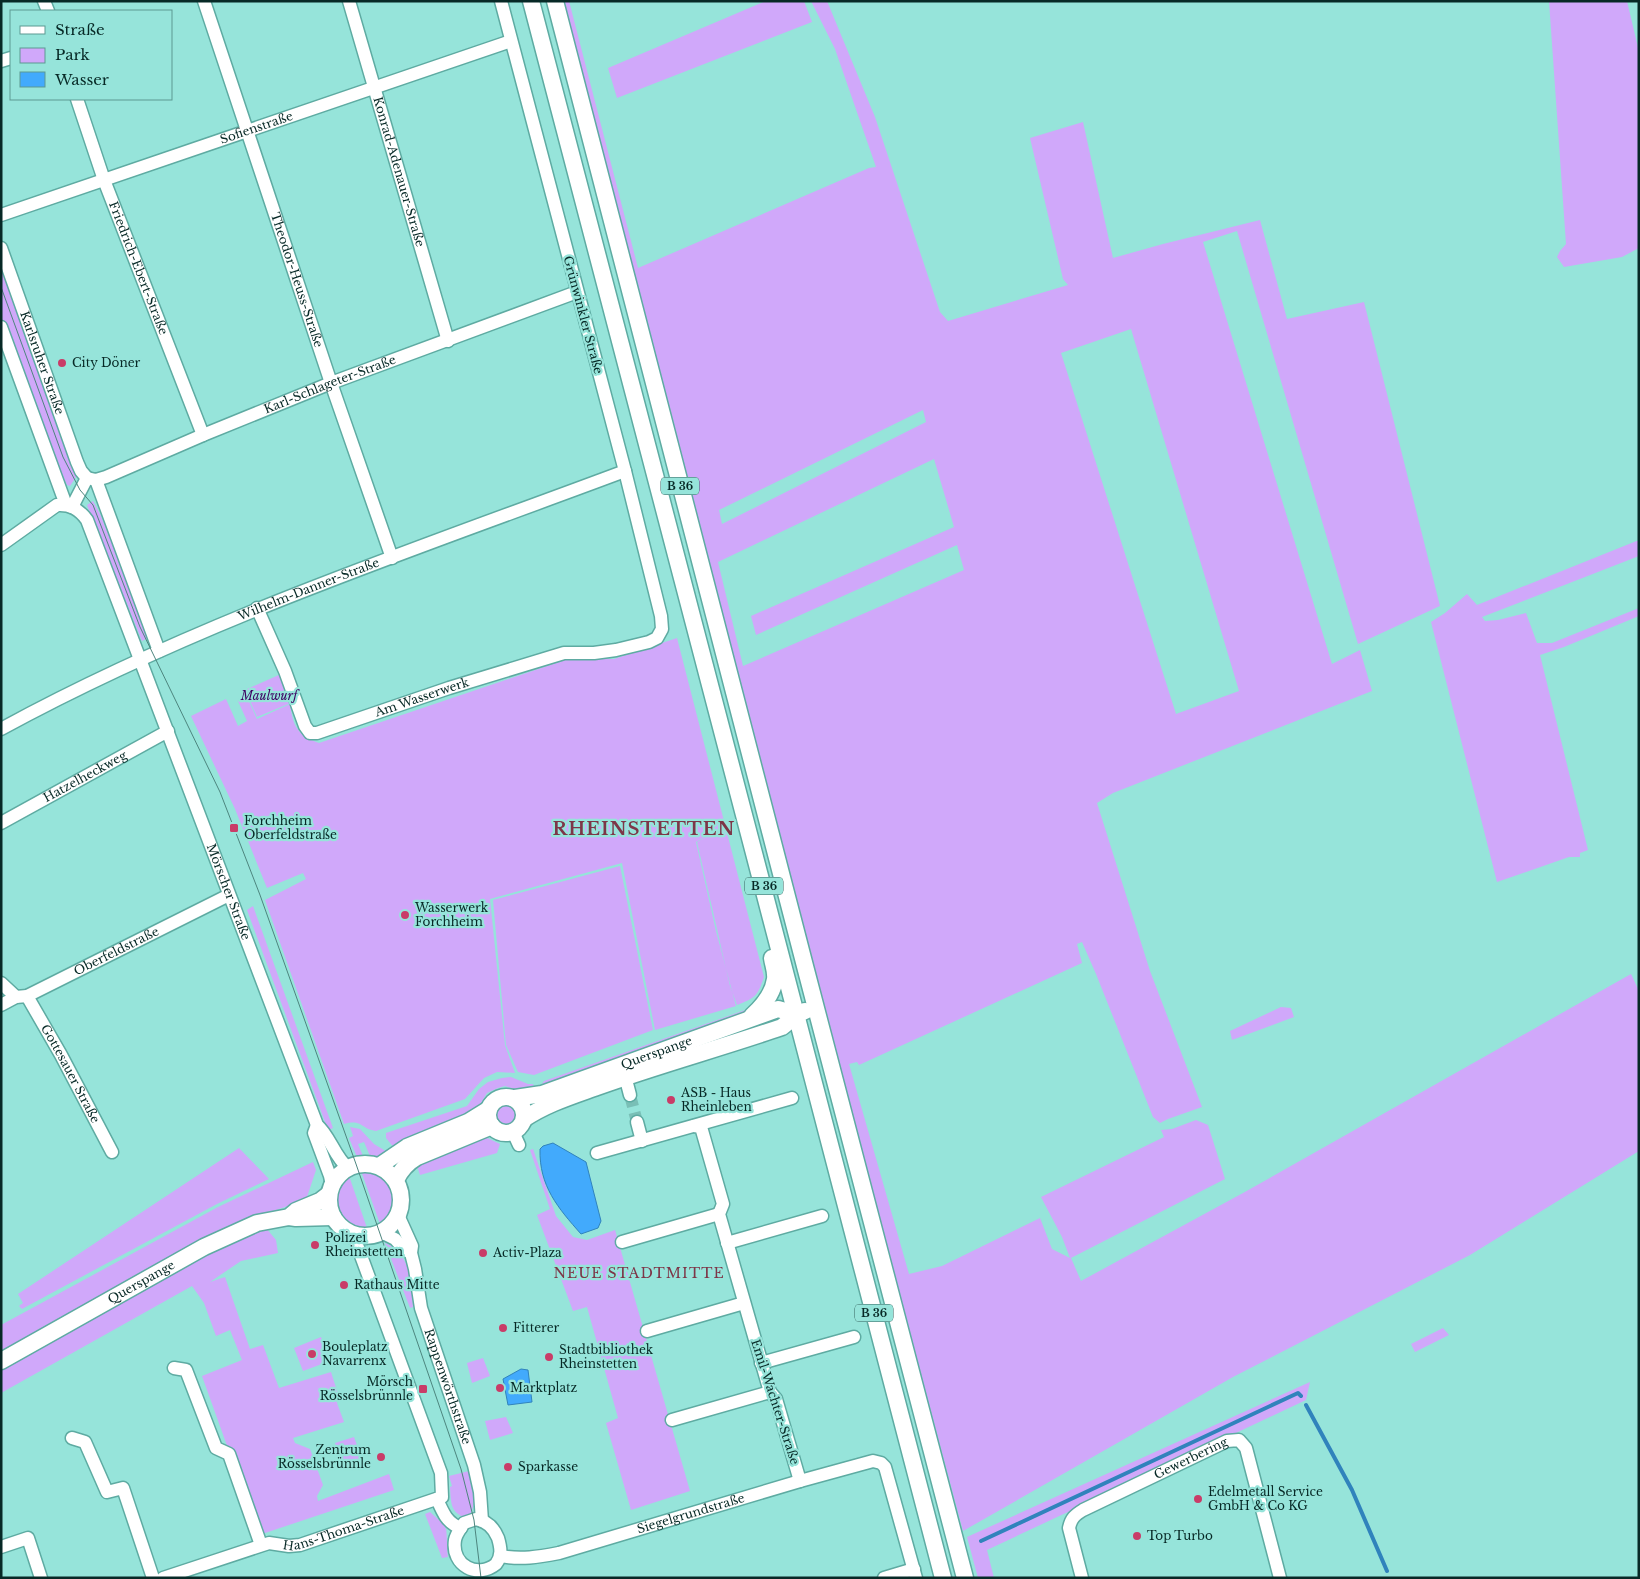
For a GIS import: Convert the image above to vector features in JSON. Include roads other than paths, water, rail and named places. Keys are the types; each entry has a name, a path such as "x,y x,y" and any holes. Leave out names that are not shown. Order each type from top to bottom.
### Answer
{"main road":[{"name":"B 36","path":"531,1 943,1578"},
{"name":"B 36","path":"555,1 965,1578"},
{"path":"749,1018 764,1005 770,996 776,978 772,960 773,924"},
{"name":"Querspange","path":"524,1119 535,1112 624,1071 749,1018 778,1009 796,1014 816,1008"},
{"name":"Querspange","path":"515,1098 542,1094 782,1027 790,1022 796,1014"},
{"path":"379,1166 407,1147 468,1122 489,1109 502,1096 515,1098 523,1108 524,1119 516,1138 502,1133 492,1126 488,1115 489,1109"},
{"path":"396,1180 400,1171 417,1157 492,1126"},
{"path":"288,1217 296,1211 320,1201 330,1190 338,1175 348,1168 362,1163 379,1166 389,1172 396,1180 401,1200 398,1215 391,1225 381,1232 368,1236 353,1234 342,1228 333,1217 330,1210 330,1190"},
{"path":"288,1217 333,1217"},
{"name":"Querspange","path":"1,1361 204,1247 257,1223 288,1217"}],"street":[{"name":"Theodor-Heuss-Straße","path":"204,1 331,383 392,558"},
{"name":"Konrad-Adenauer-Straße","path":"349,1 448,341"},
{"name":"Grünwinkler Straße","path":"500,1 625,471 661,616 662,629"},
{"name":"Sofienstraße","path":"1,215 511,41"},
{"name":"Friedrich-Ebert-Straße","path":"77,100 104,180 203,435"},
{"name":"Karlsruher Straße","path":"1,248 77,462 81,471 91,479 159,651"},
{"name":"Karl-Schlageter-Straße","path":"91,479 331,383 577,292"},
{"name":"Karlsruher Straße","path":"1,327 69,506 82,513 87,520 140,660"},
{"name":"Wilhelm-Danner-Straße","path":"1,729 51,702 159,651 257,608 625,471"},
{"path":"1,545 57,505 69,506 91,479"},
{"name":"Am Wasserwerk","path":"257,608 285,672 305,726 310,733 317,733 449,688 564,653 594,653 650,642 657,638 662,629"},
{"name":"Mörscher Straße","path":"140,660 316,1125 322,1130 337,1156 348,1168"},
{"name":"Hatzelheckweg","path":"1,823 168,731"},
{"name":"Oberfeldstraße","path":"1,1004 22,997 229,895"},
{"name":"Gottesauer Straße","path":"1,983 22,997 61,1055 112,1152"},
{"path":"624,1071 630,1095"},
{"path":"597,1153 792,1098"},
{"path":"637,1122 642,1141"},
{"name":"Mörscher Straße","path":"316,1125 314,1133 330,1176 330,1190"},
{"name":"Emil-Wachter-Straße","path":"694,1126 700,1127 723,1204 719,1214 744,1303 770,1392 776,1399 800,1480"},
{"path":"622,1242 719,1214"},
{"name":"Rappenwörthstraße","path":"398,1215 411,1243 411,1253 421,1308 474,1464 480,1492 482,1521"},
{"path":"728,1243 822,1216"},
{"path":"381,1232 395,1239 405,1250 411,1253"},
{"path":"353,1234 441,1473 442,1497 437,1499 443,1514 451,1524 461,1528"},
{"path":"647,1331 744,1303"},
{"path":"761,1363 854,1337"},
{"path":"174,1368 186,1370 216,1448 228,1454 261,1545"},
{"path":"672,1420 770,1392"},
{"path":"72,1438 85,1442 107,1492 123,1488 153,1578"},
{"name":"Gewerbering","path":"1082,1578 1069,1528 1070,1520 1074,1516 1227,1441 1239,1440 1246,1448 1280,1578"},
{"name":"Siegelgrundstraße","path":"501,1556 516,1559 559,1553 800,1480 873,1461 881,1463 887,1472 915,1574"},
{"name":"Hans-Thoma-Straße","path":"163,1578 269,1543 289,1546 300,1545 437,1499"},
{"path":"470,1520 482,1521 494,1530 501,1549 501,1556 490,1575 473,1576 463,1569 457,1559 455,1540 464,1523 470,1520"},
{"path":"1,1547 28,1538 41,1578"},
{"path":"884,1578 915,1574"}],"water":[{"path":"553,1143 586,1162 601,1221 598,1228 581,1234 551,1196 543,1174 540,1149"},
{"path":"521,1369 528,1370 532,1402 508,1405 503,1379"}],"waterway":[{"path":"981,1541 1298,1393 1301,1396"},
{"path":"1306,1405 1352,1490 1387,1571"}],"tunnel":[{"path":"630,1095 637,1122"}],"tram line":[{"path":"1,287 63,457 80,490 93,505 140,627 220,792 260,895 356,1164 461,1469 474,1520 481,1578"}],"place":[{"name":"City Döner","path":"62,363"},
{"name":"Forchheim Oberfeldstraße","path":"234,828"},
{"name":"Wasserwerk Forchheim","path":"405,915"},
{"name":"ASB - Haus Rheinleben","path":"671,1100"},
{"name":"Polizei Rheinstetten","path":"315,1245"},
{"name":"Activ-Plaza","path":"483,1253"},
{"name":"Rathaus Mitte","path":"344,1285"},
{"name":"Fitterer","path":"503,1328"},
{"name":"Bouleplatz Navarrenx","path":"312,1354"},
{"name":"Stadtbibliothek Rheinstetten","path":"549,1357"},
{"name":"Marktplatz","path":"500,1388"},
{"name":"Mörsch Rösselsbrünnle","path":"423,1389"},
{"name":"Zentrum Rösselsbrünnle","path":"381,1457"},
{"name":"Sparkasse","path":"508,1467"},
{"name":"Edelmetall Service GmbH & Co KG","path":"1198,1499"},
{"name":"Top Turbo","path":"1137,1536"}],"district":[{"name":"RHEINSTETTEN","path":"644,829"},
{"name":"NEUE STADTMITTE","path":"639,1273"}],"park label":[{"name":"Maulwurf","path":"269,696"}]}
